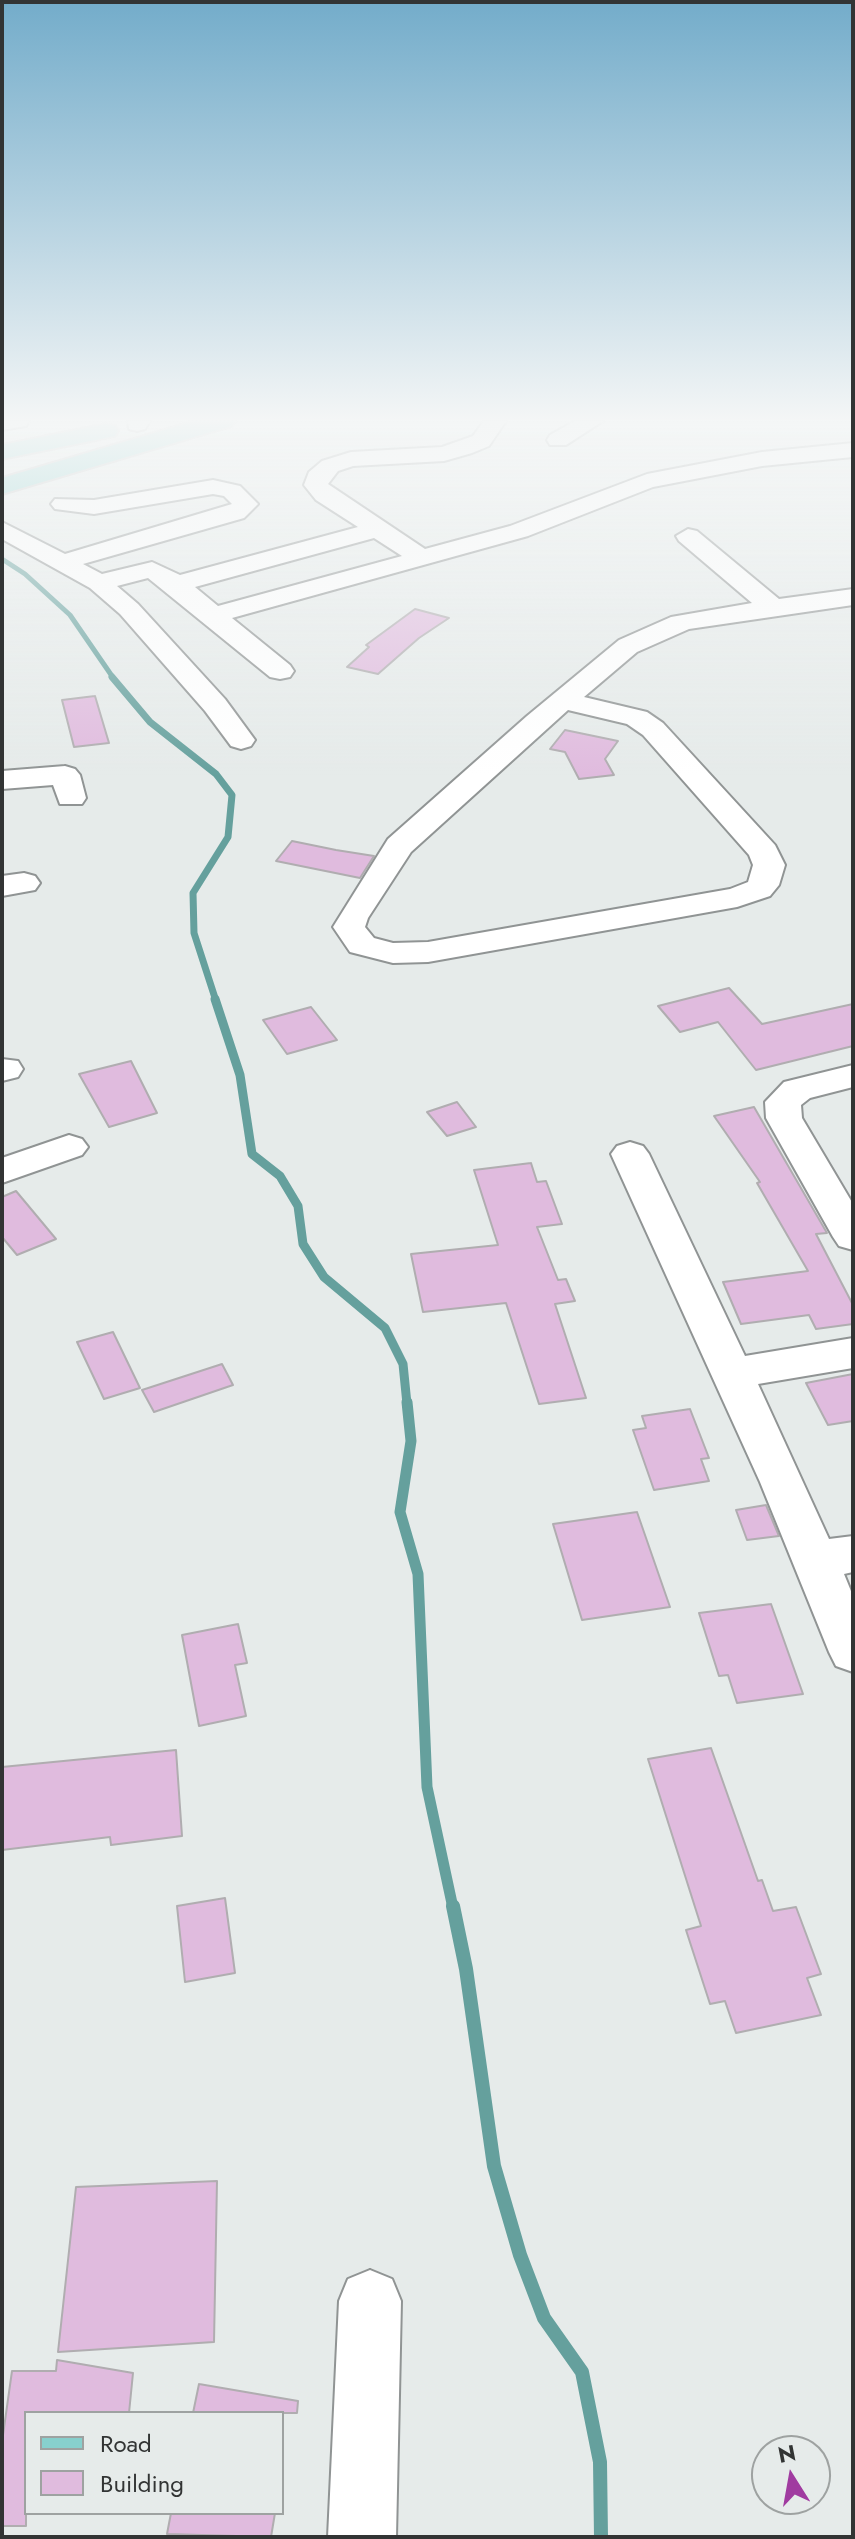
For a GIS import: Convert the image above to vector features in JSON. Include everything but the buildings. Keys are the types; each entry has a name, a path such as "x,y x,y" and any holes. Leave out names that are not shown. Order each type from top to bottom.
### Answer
{"street":[{"path":"24,539 72,563 174,539"},
{"path":"35,539 99,583 147,628 241,740"},
{"path":"72,563 141,539"},
{"path":"99,583 251,539"},
{"path":"176,584 340,539"},
{"path":"391,539 422,558"},
{"path":"210,616 489,539"},
{"path":"692,539 773,607"},
{"path":"152,569 176,584 210,616 280,671"},
{"path":"564,701 637,718 653,729 764,852 769,865 768,878 759,889 737,897 428,952 393,953 362,945 349,927 387,861 492,761 628,646 653,634 710,616 851,600"},
{"path":"2,780 65,775 71,798"},
{"path":"853,1076 797,1090 783,1102 784,1118 853,1237"},
{"path":"2,1171 69,1147"},
{"path":"630,1154 782,1482 833,1557 853,1652"},
{"path":"731,1374 853,1353"},
{"path":"362,2537 370,2301"}],"waterway":[{"path":"2,559 25,574 70,615 114,679"},
{"path":"112,677 150,722 216,774 232,795 228,837 193,893 194,933 216,1001"},
{"path":"215,999 240,1075 252,1154 280,1176 298,1206 303,1244 324,1277 385,1328 403,1364 407,1404"},
{"path":"407,1402 411,1441 400,1512 418,1574 427,1787 453,1908"},
{"path":"453,1906 466,1969 494,2166 520,2255 544,2318 582,2372 600,2462 601,2537"}]}
